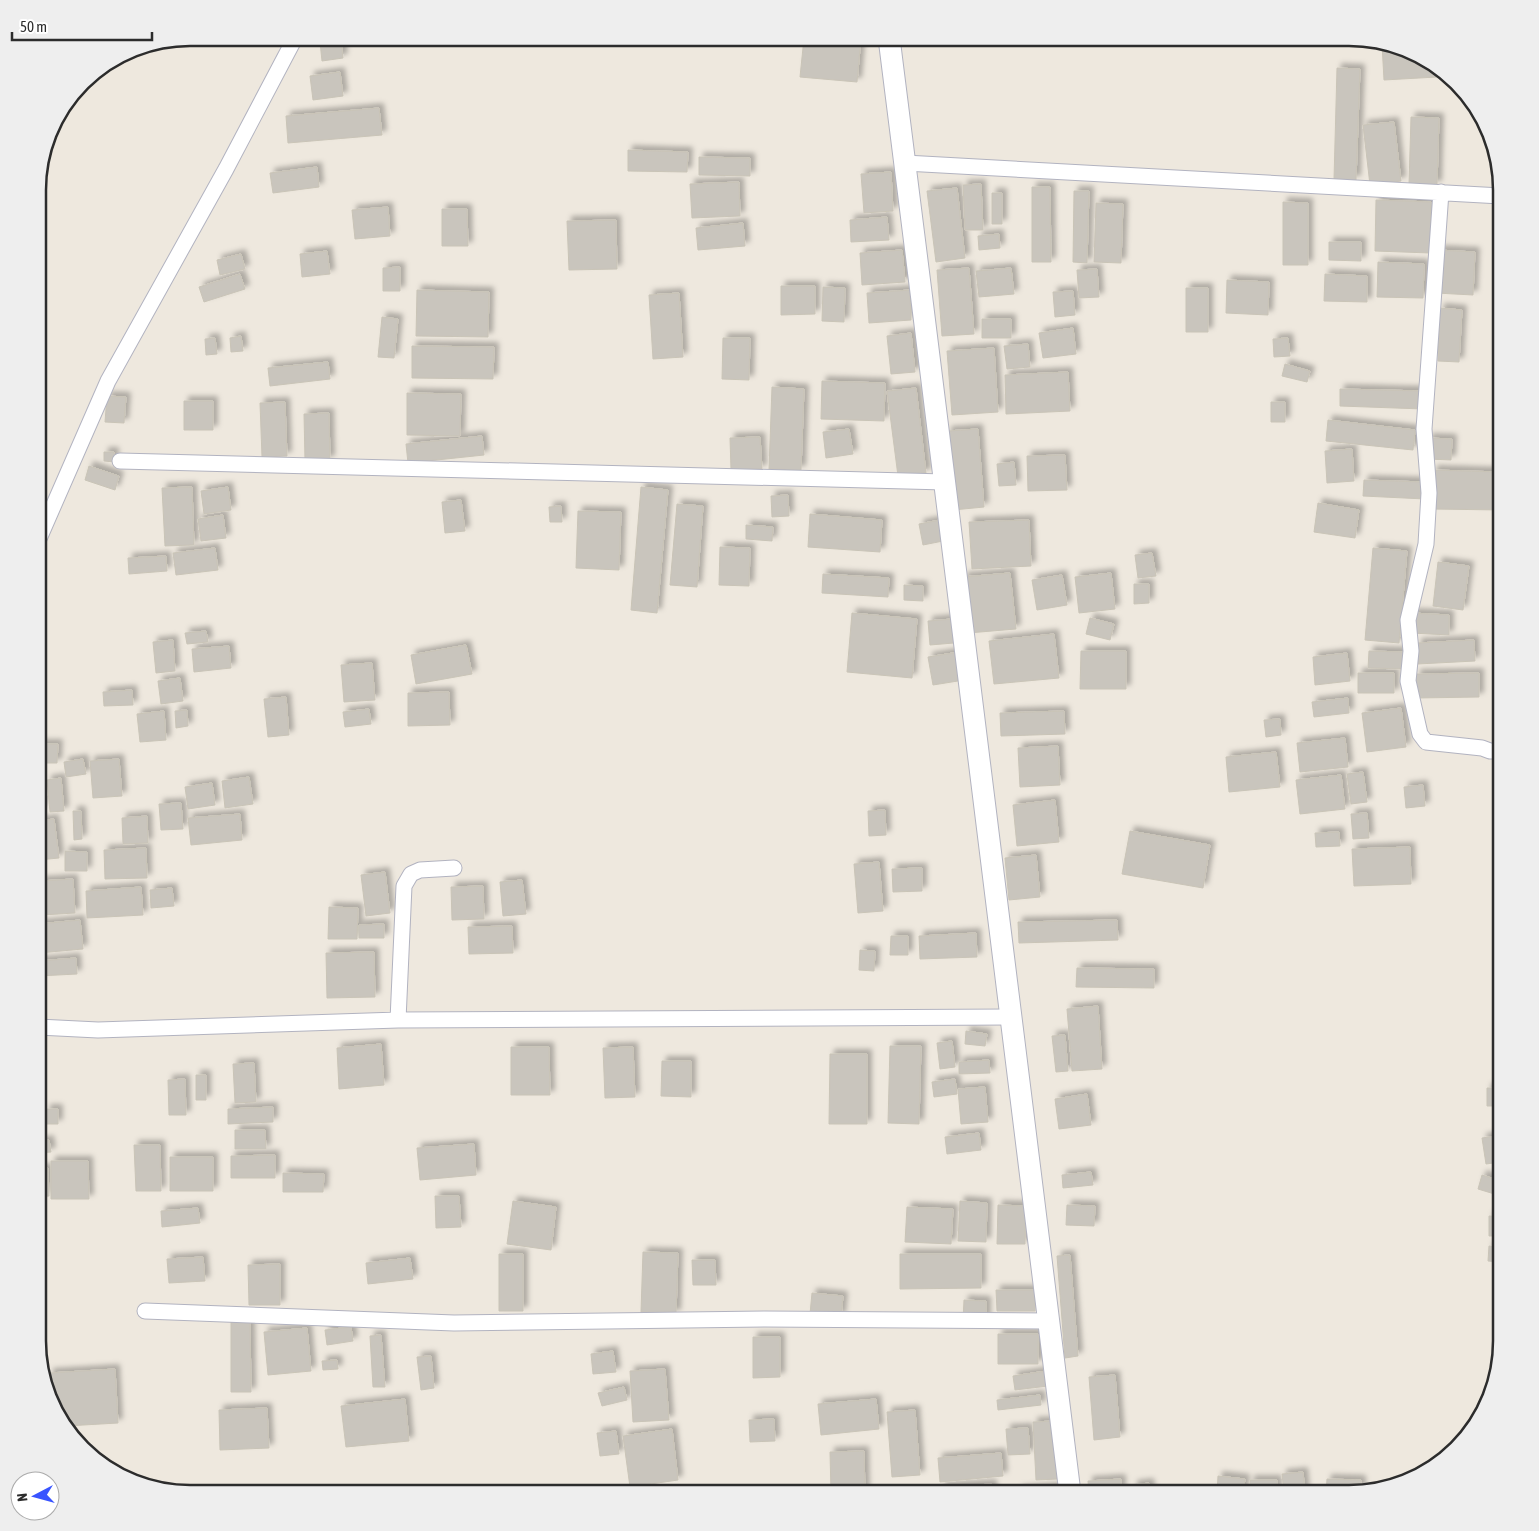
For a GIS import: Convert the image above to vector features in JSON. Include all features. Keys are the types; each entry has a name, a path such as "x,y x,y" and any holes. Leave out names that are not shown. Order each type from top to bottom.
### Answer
{"main road":[{"path":"890,47 1069,1485"}],"street":[{"path":"47,521 108,381 226,169 291,46"},
{"path":"905,163 1493,195"},
{"path":"1441,192 1424,429 1429,493 1426,544 1408,620 1411,651 1408,681 1420,734 1426,742 1482,748 1493,751"},
{"path":"120,461 945,482"},
{"path":"398,1020 404,886 412,874 420,870 454,868"},
{"path":"46,1027 98,1030 398,1020 1010,1017"},
{"path":"145,1311 454,1323 756,1319 1048,1321"}],"building":[{"path":"320,46 342,46 343,58 322,61"},
{"path":"803,47 860,47 857,82 800,77"},
{"path":"1382,50 1413,61 1437,77 1384,80"},
{"path":"1337,68 1360,69 1356,180 1334,179"},
{"path":"340,72 343,96 313,100 310,76"},
{"path":"379,108 382,135 288,143 286,116"},
{"path":"1411,117 1439,118 1437,185 1409,184"},
{"path":"1394,122 1401,181 1370,185 1363,125"},
{"path":"628,150 688,152 687,172 628,171"},
{"path":"699,157 750,158 750,176 699,175"},
{"path":"317,167 319,187 273,193 270,173"},
{"path":"891,172 893,211 864,213 861,174"},
{"path":"739,182 740,216 692,218 690,184"},
{"path":"981,184 983,230 965,230 963,185"},
{"path":"1032,187 1050,187 1051,262 1032,262"},
{"path":"957,188 965,258 936,262 927,191"},
{"path":"1074,191 1089,191 1087,263 1073,262"},
{"path":"992,193 1002,193 1002,224 992,224"},
{"path":"1376,200 1431,202 1430,253 1375,251"},
{"path":"1283,202 1308,203 1308,265 1283,265"},
{"path":"1096,203 1123,204 1121,263 1094,262"},
{"path":"388,207 390,236 355,239 352,210"},
{"path":"442,209 467,209 468,246 442,246"},
{"path":"887,217 889,240 851,242 850,220"},
{"path":"616,220 617,269 569,270 567,221"},
{"path":"743,223 745,246 698,250 696,228"},
{"path":"999,234 1000,248 979,250 978,236"},
{"path":"1329,242 1361,242 1361,261 1329,260"},
{"path":"902,250 905,282 862,285 860,253"},
{"path":"1438,250 1475,252 1473,295 1436,293"},
{"path":"327,251 330,274 302,277 300,254"},
{"path":"241,254 245,269 220,275 217,260"},
{"path":"1378,262 1424,264 1423,298 1377,297"},
{"path":"400,267 400,291 383,291 383,268"},
{"path":"969,268 974,334 942,336 937,270"},
{"path":"1011,268 1014,294 979,297 976,271"},
{"path":"1097,269 1099,297 1079,298 1077,270"},
{"path":"240,274 245,289 204,302 199,287"},
{"path":"1325,274 1367,276 1367,302 1324,301"},
{"path":"1227,280 1269,282 1268,315 1226,313"},
{"path":"781,286 815,286 815,314 781,315"},
{"path":"823,287 845,288 844,322 822,321"},
{"path":"1186,288 1208,288 1208,332 1186,332"},
{"path":"417,290 489,292 488,337 416,336"},
{"path":"910,290 911,320 869,323 867,293"},
{"path":"1073,291 1075,315 1055,317 1053,292"},
{"path":"679,293 683,357 653,359 649,295"},
{"path":"1440,308 1462,310 1459,362 1438,361"},
{"path":"382,317 398,319 394,358 378,357"},
{"path":"982,319 1011,319 1011,338 982,338"},
{"path":"1073,328 1076,354 1043,358 1039,333"},
{"path":"911,333 915,372 891,374 887,336"},
{"path":"241,336 243,351 231,352 230,338"},
{"path":"215,338 217,354 206,355 205,339"},
{"path":"723,338 750,338 749,380 722,379"},
{"path":"1288,338 1290,356 1274,357 1273,339"},
{"path":"1028,344 1030,367 1007,369 1004,346"},
{"path":"412,346 494,347 493,379 412,378"},
{"path":"994,348 998,412 952,415 947,351"},
{"path":"328,362 330,379 270,386 268,368"},
{"path":"1285,364 1310,371 1307,382 1282,376"},
{"path":"1068,372 1070,411 1006,414 1005,375"},
{"path":"822,381 885,383 884,421 821,419"},
{"path":"772,387 804,389 801,470 769,469"},
{"path":"916,388 926,473 898,476 887,391"},
{"path":"1340,389 1424,391 1423,409 1340,406"},
{"path":"407,393 461,394 460,436 407,435"},
{"path":"107,396 126,397 124,423 105,422"},
{"path":"184,401 213,401 213,430 184,430"},
{"path":"285,402 287,456 262,457 260,403"},
{"path":"1271,402 1285,402 1285,422 1271,422"},
{"path":"329,413 330,460 305,461 304,414"},
{"path":"1328,420 1415,430 1413,450 1326,441"},
{"path":"849,429 853,454 826,458 823,432"},
{"path":"978,429 984,507 953,510 947,431"},
{"path":"482,436 484,455 408,463 406,444"},
{"path":"760,437 762,469 731,470 730,438"},
{"path":"1428,438 1452,439 1451,460 1427,459"},
{"path":"1352,449 1354,481 1327,483 1325,451"},
{"path":"104,452 114,452 114,462 104,461"},
{"path":"1065,455 1067,490 1028,491 1027,456"},
{"path":"1014,462 1016,485 999,486 997,464"},
{"path":"89,466 119,476 115,490 85,480"},
{"path":"1433,470 1493,472 1493,510 1432,509"},
{"path":"1364,480 1425,482 1425,499 1363,496"},
{"path":"192,487 194,545 165,546 162,488"},
{"path":"228,487 231,510 204,514 201,491"},
{"path":"641,487 668,490 657,613 631,610"},
{"path":"788,495 789,516 772,517 771,496"},
{"path":"461,500 465,531 445,533 442,502"},
{"path":"1318,503 1359,510 1355,538 1314,532"},
{"path":"677,504 703,506 697,587 670,585"},
{"path":"561,506 562,522 550,522 549,507"},
{"path":"578,511 621,512 619,570 576,568"},
{"path":"810,514 882,520 880,552 808,547"},
{"path":"223,515 226,538 201,541 198,519"},
{"path":"940,520 943,541 923,545 919,524"},
{"path":"1029,520 1031,566 972,569 969,522"},
{"path":"746,525 773,527 772,541 746,539"},
{"path":"720,547 750,548 749,586 719,585"},
{"path":"215,548 218,570 176,575 173,553"},
{"path":"1373,548 1407,551 1399,643 1365,640"},
{"path":"1152,553 1156,576 1138,578 1135,555"},
{"path":"166,556 167,571 129,574 128,558"},
{"path":"1438,562 1469,566 1463,610 1433,606"},
{"path":"1010,573 1016,629 968,633 963,577"},
{"path":"1111,573 1115,609 1079,613 1075,577"},
{"path":"823,574 889,578 888,597 822,593"},
{"path":"1062,575 1067,605 1037,610 1032,580"},
{"path":"1134,584 1149,584 1149,603 1134,604"},
{"path":"904,585 923,586 923,601 904,600"},
{"path":"852,613 917,619 912,678 847,672"},
{"path":"1412,613 1449,615 1449,635 1411,633"},
{"path":"1090,618 1114,624 1110,640 1086,634"},
{"path":"952,619 954,643 930,645 928,621"},
{"path":"206,631 208,642 187,644 185,633"},
{"path":"1054,634 1059,678 994,684 989,641"},
{"path":"173,640 175,671 156,673 153,642"},
{"path":"1474,640 1475,661 1418,664 1417,643"},
{"path":"466,645 472,674 416,684 411,655"},
{"path":"229,646 231,668 194,672 192,649"},
{"path":"1081,651 1126,651 1126,689 1080,689"},
{"path":"1369,651 1405,652 1404,669 1368,668"},
{"path":"959,652 964,680 933,685 928,657"},
{"path":"1347,653 1350,681 1315,685 1313,657"},
{"path":"372,663 375,700 344,702 341,665"},
{"path":"1358,673 1394,673 1394,693 1358,693"},
{"path":"1479,673 1479,697 1417,698 1416,674"},
{"path":"180,678 183,701 161,704 158,681"},
{"path":"132,690 133,705 104,706 103,692"},
{"path":"449,692 450,725 408,726 408,693"},
{"path":"286,697 289,735 268,737 264,699"},
{"path":"1348,698 1349,713 1314,717 1312,702"},
{"path":"1401,708 1406,747 1367,752 1362,713"},
{"path":"369,709 371,724 345,727 343,712"},
{"path":"187,710 188,726 176,728 175,711"},
{"path":"164,711 166,740 140,742 137,714"},
{"path":"1064,711 1065,734 1001,736 1000,713"},
{"path":"1280,719 1281,735 1266,737 1264,720"},
{"path":"1345,738 1348,767 1300,772 1297,743"},
{"path":"47,744 58,744 57,763 46,763"},
{"path":"1058,746 1060,785 1020,787 1018,748"},
{"path":"1276,752 1280,787 1229,792 1226,757"},
{"path":"83,759 86,774 66,777 64,762"},
{"path":"119,759 122,796 93,798 90,761"},
{"path":"1363,772 1367,802 1351,804 1347,774"},
{"path":"1341,775 1345,809 1300,814 1296,780"},
{"path":"249,777 253,804 225,808 222,781"},
{"path":"61,778 64,811 50,812 47,780"},
{"path":"212,783 215,805 188,809 185,787"},
{"path":"1423,785 1425,806 1406,808 1404,787"},
{"path":"1055,800 1059,842 1017,846 1013,805"},
{"path":"181,803 183,829 161,830 159,804"},
{"path":"885,810 886,835 869,836 868,811"},
{"path":"73,811 81,811 82,839 74,840"},
{"path":"1367,813 1369,838 1353,839 1351,814"},
{"path":"240,814 242,840 191,845 188,818"},
{"path":"147,816 148,843 123,844 122,818"},
{"path":"54,819 59,858 46,859 46,820"},
{"path":"1130,831 1210,845 1203,888 1122,874"},
{"path":"1339,832 1340,846 1316,847 1315,833"},
{"path":"1410,847 1411,884 1354,886 1352,849"},
{"path":"146,848 147,878 105,879 104,850"},
{"path":"65,851 87,852 87,871 65,871"},
{"path":"1036,855 1040,897 1009,900 1005,858"},
{"path":"879,862 883,911 858,913 854,864"},
{"path":"922,868 922,891 893,892 892,869"},
{"path":"385,872 390,913 366,916 361,875"},
{"path":"73,879 75,913 46,915 46,881"},
{"path":"522,880 526,914 503,916 500,882"},
{"path":"483,886 484,919 452,920 451,887"},
{"path":"141,887 143,915 87,918 86,891"},
{"path":"172,888 174,906 151,908 150,890"},
{"path":"329,907 358,908 357,939 328,939"},
{"path":"80,920 83,949 46,952 46,923"},
{"path":"1117,920 1118,940 1019,943 1018,922"},
{"path":"384,924 384,938 359,938 359,925"},
{"path":"512,926 513,953 469,954 468,927"},
{"path":"976,933 977,957 920,959 919,936"},
{"path":"891,936 908,936 908,955 890,955"},
{"path":"860,950 875,951 874,971 859,970"},
{"path":"374,952 375,997 327,998 326,953"},
{"path":"76,958 77,974 46,976 46,960"},
{"path":"1077,968 1154,969 1154,988 1076,987"},
{"path":"1098,1006 1102,1069 1072,1071 1067,1009"},
{"path":"966,1031 987,1034 985,1046 965,1044"},
{"path":"1065,1035 1068,1071 1056,1072 1052,1036"},
{"path":"952,1041 955,1067 940,1069 937,1043"},
{"path":"381,1044 384,1085 339,1089 337,1048"},
{"path":"890,1046 921,1046 919,1124 888,1123"},
{"path":"511,1047 549,1047 550,1095 511,1095"},
{"path":"633,1047 635,1097 605,1098 603,1048"},
{"path":"830,1054 867,1054 867,1124 829,1124"},
{"path":"989,1060 990,1073 959,1074 959,1062"},
{"path":"662,1061 691,1061 691,1097 661,1096"},
{"path":"254,1063 256,1102 235,1103 233,1064"},
{"path":"196,1075 206,1075 206,1100 196,1100"},
{"path":"185,1079 186,1115 169,1115 168,1080"},
{"path":"955,1079 957,1094 934,1097 932,1082"},
{"path":"985,1087 988,1122 961,1124 958,1089"},
{"path":"1487,1088 1493,1088 1493,1106 1487,1106"},
{"path":"1087,1094 1091,1125 1059,1129 1055,1099"},
{"path":"273,1107 273,1122 228,1124 228,1109"},
{"path":"46,1109 58,1109 58,1124 46,1124"},
{"path":"235,1130 265,1130 266,1149 235,1149"},
{"path":"979,1133 981,1150 947,1154 945,1137"},
{"path":"1493,1136 1493,1163 1486,1164 1482,1138"},
{"path":"49,1140 51,1152 46,1152 46,1141"},
{"path":"474,1144 476,1175 420,1180 417,1148"},
{"path":"134,1145 160,1145 161,1191 136,1191"},
{"path":"275,1155 275,1178 231,1178 231,1156"},
{"path":"170,1157 213,1157 213,1191 170,1191"},
{"path":"51,1161 88,1161 89,1199 51,1199"},
{"path":"46,1168 48,1168 49,1196 46,1196"},
{"path":"1091,1172 1093,1185 1063,1188 1062,1175"},
{"path":"283,1173 324,1174 323,1192 283,1192"},
{"path":"1482,1175 1493,1178 1493,1194 1478,1189"},
{"path":"435,1196 459,1196 461,1227 436,1228"},
{"path":"513,1201 556,1207 551,1250 507,1244"},
{"path":"960,1201 987,1203 986,1242 958,1241"},
{"path":"998,1205 1025,1206 1025,1244 997,1244"},
{"path":"1067,1205 1095,1206 1094,1226 1066,1225"},
{"path":"907,1207 953,1209 951,1244 905,1242"},
{"path":"198,1208 200,1223 162,1227 161,1211"},
{"path":"1489,1216 1493,1216 1493,1236 1489,1236"},
{"path":"1489,1246 1493,1246 1493,1261 1488,1261"},
{"path":"643,1252 678,1253 676,1314 641,1312"},
{"path":"499,1254 523,1254 523,1311 499,1311"},
{"path":"900,1254 981,1254 981,1288 900,1289"},
{"path":"1070,1255 1078,1356 1065,1358 1057,1256"},
{"path":"203,1257 205,1281 169,1283 167,1259"},
{"path":"410,1258 413,1279 368,1284 366,1263"},
{"path":"692,1260 715,1260 716,1285 693,1285"},
{"path":"280,1264 280,1305 249,1305 248,1265"},
{"path":"996,1290 1035,1290 1035,1311 997,1311"},
{"path":"812,1293 843,1296 841,1317 810,1314"},
{"path":"964,1300 986,1301 986,1321 963,1320"},
{"path":"231,1322 250,1322 251,1392 231,1392"},
{"path":"351,1327 353,1341 327,1345 325,1330"},
{"path":"307,1328 311,1371 268,1375 264,1332"},
{"path":"998,1334 1038,1334 1038,1364 998,1364"},
{"path":"381,1335 385,1387 373,1387 370,1336"},
{"path":"753,1337 780,1337 780,1377 753,1378"},
{"path":"613,1351 616,1372 593,1374 591,1354"},
{"path":"431,1356 434,1388 421,1390 417,1357"},
{"path":"337,1360 338,1369 323,1370 322,1361"},
{"path":"115,1369 118,1423 74,1426 61,1405 50,1373"},
{"path":"665,1369 669,1420 633,1422 630,1371"},
{"path":"1046,1371 1048,1386 1015,1390 1013,1376"},
{"path":"1115,1375 1120,1437 1094,1440 1089,1377"},
{"path":"624,1387 627,1400 602,1406 598,1393"},
{"path":"1040,1395 1041,1405 998,1410 997,1400"},
{"path":"405,1399 409,1441 346,1447 341,1406"},
{"path":"876,1399 879,1429 821,1435 818,1404"},
{"path":"267,1408 269,1448 220,1450 219,1410"},
{"path":"915,1410 920,1475 892,1477 887,1412"},
{"path":"774,1419 775,1441 750,1442 749,1420"},
{"path":"1054,1421 1058,1479 1036,1480 1033,1422"},
{"path":"1028,1428 1030,1454 1008,1455 1006,1429"},
{"path":"672,1429 678,1480 630,1485 623,1436"},
{"path":"616,1431 619,1454 600,1456 597,1433"},
{"path":"864,1451 865,1485 831,1485 830,1452"},
{"path":"1001,1453 1003,1476 940,1482 938,1458"},
{"path":"1303,1472 1304,1485 1283,1485 1282,1474"},
{"path":"1218,1476 1245,1479 1244,1485 1217,1485"},
{"path":"1121,1479 1121,1485 1088,1485 1088,1481"},
{"path":"1327,1479 1361,1480 1361,1484 1327,1485"},
{"path":"1250,1480 1277,1480 1277,1485 1250,1485"},
{"path":"1149,1483 1149,1485 1133,1485"}]}
